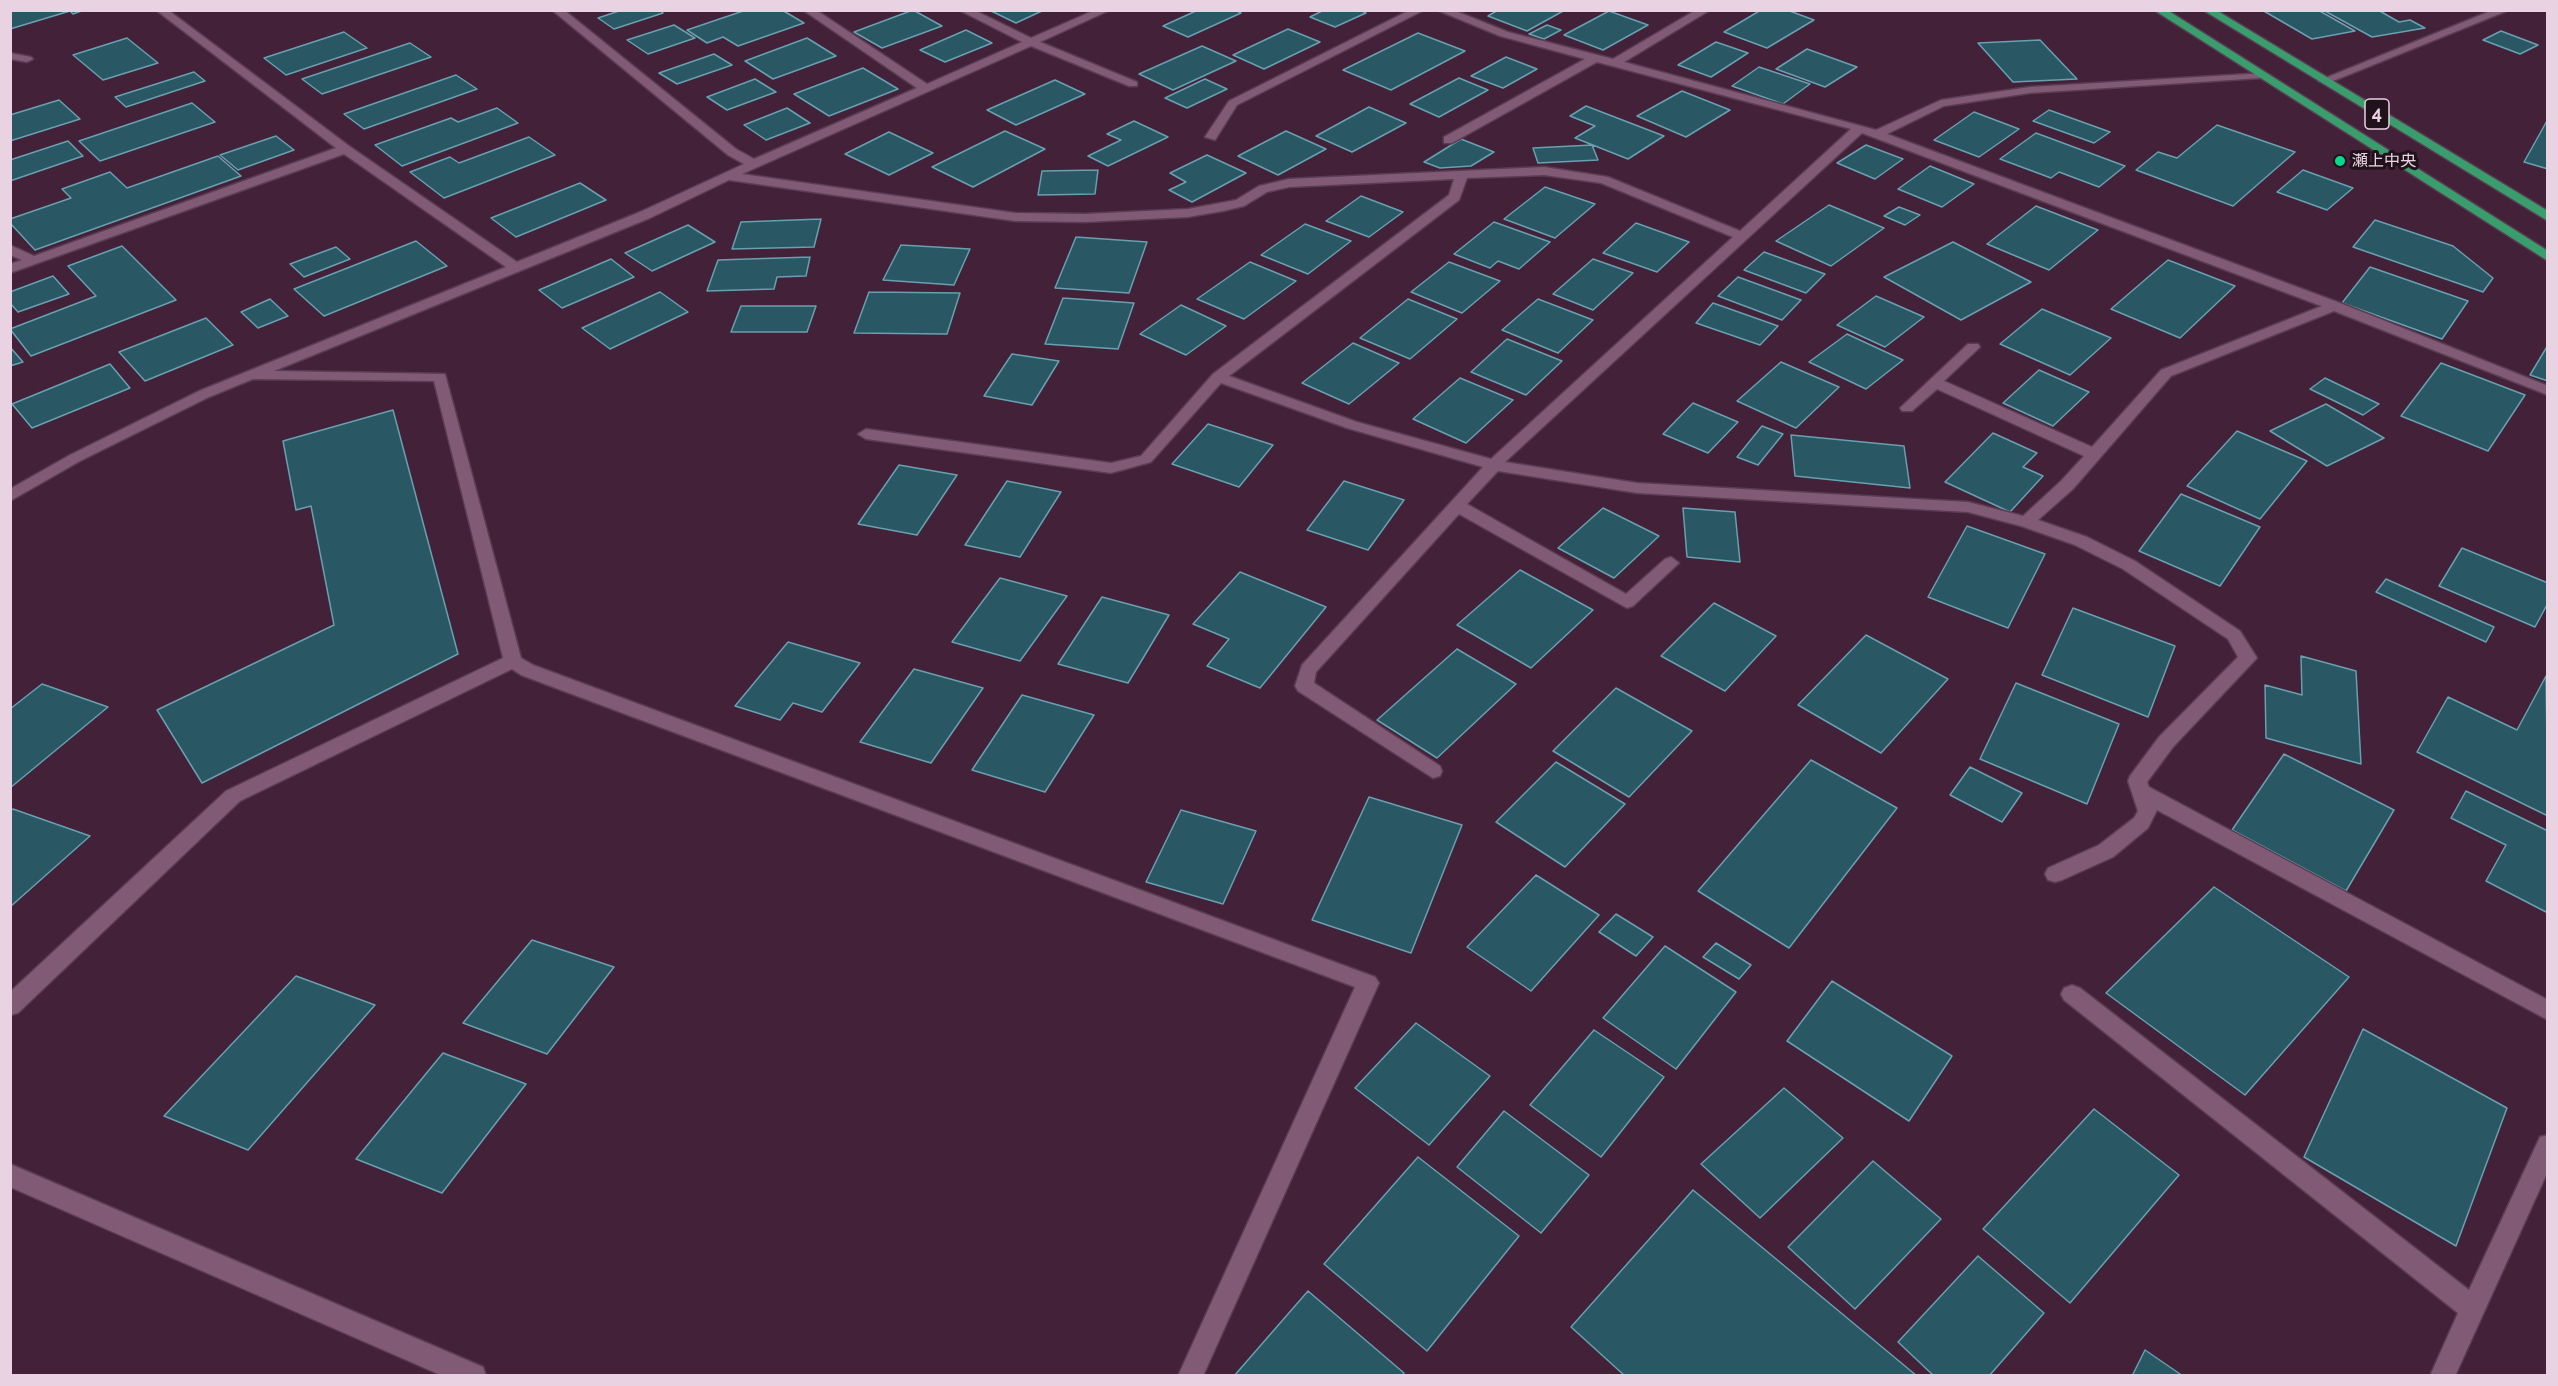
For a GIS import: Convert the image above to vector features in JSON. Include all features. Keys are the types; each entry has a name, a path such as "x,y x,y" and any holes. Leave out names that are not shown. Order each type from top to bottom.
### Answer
{"highway":[{"name":"4","path":"2159,10 2547,256"},
{"name":"4","path":"2208,10 2547,217"}],"street":[{"path":"161,10 345,149 516,268"},
{"path":"557,10 732,152 753,164"},
{"path":"808,10 927,89"},
{"path":"964,10 1033,43 1133,84"},
{"path":"10,496 75,458 204,394 645,215 753,164 1105,10"},
{"path":"1211,137 1233,103 1419,10"},
{"path":"1442,10 1504,34 1860,128 2335,306 2547,391"},
{"path":"1616,62 1705,10"},
{"path":"2324,81 2504,10"},
{"path":"10,56 27,59"},
{"path":"1448,140 1597,57"},
{"path":"1877,134 1941,104 2030,90 2261,75"},
{"path":"1433,771 1304,686 1308,670 1494,465 1860,128"},
{"path":"10,269 345,149"},
{"path":"727,176 1015,217 1085,218 1188,213 1223,207 1240,203 1263,189 1289,183 1544,171 1604,180 1742,236"},
{"path":"866,434 1111,468 1146,459 1218,377 1455,197 1462,174"},
{"path":"10,249 33,261"},
{"path":"2026,522 2067,485 2166,373 2335,306"},
{"path":"1907,408 1973,347"},
{"path":"251,375 440,377 513,661 527,670 1368,983 1190,1376"},
{"path":"1218,377 1353,425 1494,465 1637,488 1847,498 1968,507 2026,522 2081,541 2129,565 2234,635 2248,658 2152,759 2137,781 2148,811 2141,823 2106,851 2055,874"},
{"path":"1934,382 2094,454"},
{"path":"1458,506 1627,602 1671,562"},
{"path":"10,1006 233,796 513,661"},
{"path":"2141,792 2547,1011"},
{"path":"2072,994 2473,1309"},
{"path":"2442,1376 2547,1145"},
{"path":"10,1175 474,1376"}],"building":[{"path":"10,10 84,10 73,14 70,11 10,29"},
{"path":"622,10 660,10 663,13 614,29 598,18"},
{"path":"746,10 782,10 804,23 738,46 723,37 707,43 687,30"},
{"path":"913,10 942,26 882,48 854,32"},
{"path":"989,10 1044,10 1016,23"},
{"path":"1198,10 1235,10 1241,13 1188,37 1163,26"},
{"path":"1324,10 1360,10 1366,13 1335,27 1310,17"},
{"path":"1498,10 1565,10 1527,31 1488,16"},
{"path":"1761,10 1787,10 1814,20 1767,48 1724,32"},
{"path":"2262,10 2318,10 2355,31 2312,39"},
{"path":"2323,10 2378,10 2399,22 2410,20 2425,28 2372,37"},
{"path":"1609,11 1648,25 1603,50 1564,35"},
{"path":"674,25 695,38 648,54 627,40"},
{"path":"1547,25 1561,30 1544,39 1529,34"},
{"path":"1288,29 1320,42 1264,69 1233,55"},
{"path":"966,30 992,43 945,62 920,50"},
{"path":"2501,31 2538,45 2520,54 2483,40"},
{"path":"344,32 367,48 286,75 264,58"},
{"path":"1418,33 1465,51 1391,90 1343,70"},
{"path":"127,38 158,63 103,80 73,55"},
{"path":"807,38 836,56 773,79 745,61"},
{"path":"2040,40 2077,79 2013,82 1978,43"},
{"path":"1716,42 1748,53 1711,77 1678,65"},
{"path":"410,43 431,57 322,94 302,79"},
{"path":"1202,46 1236,61 1173,90 1139,74"},
{"path":"1807,49 1857,67 1825,87 1776,69"},
{"path":"714,54 732,65 677,84 659,73"},
{"path":"1506,57 1537,69 1503,88 1471,76"},
{"path":"1759,67 1810,84 1783,104 1732,86"},
{"path":"863,68 898,89 829,116 794,94"},
{"path":"194,72 205,81 126,107 115,97"},
{"path":"456,75 477,89 364,129 344,114"},
{"path":"1459,78 1488,90 1439,117 1410,104"},
{"path":"755,79 776,92 727,110 707,97"},
{"path":"1205,79 1227,89 1187,108 1165,98"},
{"path":"1055,80 1085,94 1016,125 987,110"},
{"path":"1682,91 1730,110 1686,137 1637,116"},
{"path":"59,100 80,119 10,141 10,115"},
{"path":"192,103 215,122 100,161 79,141"},
{"path":"1586,106 1664,136 1628,159 1575,138 1595,126 1570,116"},
{"path":"1369,107 1406,123 1352,152 1316,136"},
{"path":"497,108 518,123 402,166 375,145 451,118 458,122"},
{"path":"787,108 810,123 766,140 744,125"},
{"path":"2049,110 2110,132 2094,143 2033,121"},
{"path":"1974,112 2019,129 1979,157 1934,140"},
{"path":"2548,119 2548,169 2524,162"},
{"path":"1134,121 1168,137 1108,166 1088,156 1121,140 1107,134"},
{"path":"2217,125 2295,152 2233,206 2136,170 2158,152 2177,158"},
{"path":"1005,131 1045,149 973,187 932,167"},
{"path":"1286,131 1326,149 1278,175 1238,156"},
{"path":"889,132 933,153 889,175 845,154"},
{"path":"2036,133 2125,166 2099,187 2059,172 2051,178 2000,159"},
{"path":"276,136 294,150 238,170 220,155"},
{"path":"529,137 555,155 444,198 410,172 450,157 459,163"},
{"path":"1461,139 1494,152 1471,166 1440,168 1424,162"},
{"path":"68,141 83,156 10,181 10,160"},
{"path":"1592,145 1598,160 1538,163 1533,148"},
{"path":"1866,145 1903,159 1875,179 1837,163"},
{"path":"1207,155 1246,173 1192,202 1169,190 1186,182 1170,173"},
{"path":"218,156 241,176 35,250 10,223 10,219 71,198 62,189 110,172 127,188"},
{"path":"1930,166 1974,184 1942,207 1898,189"},
{"path":"1098,170 1095,194 1038,195 1042,171"},
{"path":"2303,170 2353,188 2327,210 2277,192"},
{"path":"580,183 606,200 516,237 491,218"},
{"path":"1545,187 1595,204 1555,238 1504,219"},
{"path":"1361,196 1403,212 1369,237 1326,221"},
{"path":"1829,205 1884,228 1831,266 1776,241"},
{"path":"2036,206 2098,230 2049,270 1987,244"},
{"path":"1899,207 1920,215 1905,225 1884,216"},
{"path":"821,219 814,247 732,249 741,222"},
{"path":"2375,220 2453,246 2493,278 2483,292 2353,247"},
{"path":"1494,222 1550,242 1519,269 1498,261 1490,268 1454,254"},
{"path":"1636,223 1689,242 1657,272 1603,253"},
{"path":"1305,224 1351,241 1308,274 1261,255"},
{"path":"688,225 715,242 652,271 625,253"},
{"path":"1076,237 1147,242 1129,293 1055,288"},
{"path":"416,241 447,266 324,316 294,289"},
{"path":"1953,242 2031,282 1961,320 1884,277"},
{"path":"901,245 970,249 954,285 883,280"},
{"path":"122,246 176,300 31,356 10,329 96,296 68,266"},
{"path":"336,247 350,259 304,277 290,264"},
{"path":"1764,252 1825,274 1806,293 1744,270"},
{"path":"810,257 806,276 777,277 774,289 707,291 718,260"},
{"path":"611,259 634,277 562,308 539,290"},
{"path":"1593,259 1633,273 1593,310 1553,294"},
{"path":"2168,260 2235,286 2180,338 2111,309"},
{"path":"1250,262 1296,281 1244,319 1197,299"},
{"path":"1449,262 1500,281 1462,313 1411,292"},
{"path":"2370,267 2468,301 2442,339 2342,303"},
{"path":"53,276 69,294 18,312 10,303 10,292"},
{"path":"1738,277 1801,300 1782,320 1718,296"},
{"path":"660,292 688,312 610,349 582,328"},
{"path":"869,292 960,293 947,334 854,333"},
{"path":"1876,296 1924,317 1885,347 1837,325"},
{"path":"1063,298 1134,303 1118,349 1045,344"},
{"path":"270,299 288,316 258,328 241,312"},
{"path":"1408,299 1457,319 1410,359 1360,338"},
{"path":"1538,299 1593,320 1558,353 1502,330"},
{"path":"1713,303 1778,326 1760,345 1696,323"},
{"path":"1181,305 1226,326 1186,355 1140,334"},
{"path":"741,306 816,306 807,332 731,332"},
{"path":"2042,309 2111,338 2070,375 2000,344"},
{"path":"206,318 233,345 145,381 119,352"},
{"path":"1847,334 1903,360 1866,389 1809,362"},
{"path":"1507,339 1562,361 1526,395 1471,372"},
{"path":"1353,343 1399,363 1349,404 1302,383"},
{"path":"2548,345 2548,381 2530,375"},
{"path":"10,347 23,362 10,366"},
{"path":"1012,354 1059,361 1032,405 984,396"},
{"path":"1781,362 1839,387 1796,428 1737,401"},
{"path":"2441,363 2525,395 2488,451 2401,416"},
{"path":"110,364 130,388 32,428 12,404"},
{"path":"2039,370 2089,392 2053,426 2003,403"},
{"path":"1460,378 1513,400 1466,443 1413,419"},
{"path":"2325,378 2379,404 2363,415 2310,389"},
{"path":"1693,403 1738,422 1708,453 1663,434"},
{"path":"2326,404 2384,438 2327,466 2270,431"},
{"path":"393,410 458,654 202,783 157,710 334,625 311,506 296,510 283,441"},
{"path":"1208,424 1273,445 1239,487 1172,464"},
{"path":"1762,426 1783,434 1758,465 1737,457"},
{"path":"2237,431 2307,461 2260,519 2187,486"},
{"path":"1993,433 2037,453 2023,467 2043,476 2010,512 1945,482"},
{"path":"1791,435 1904,446 1910,488 1795,476"},
{"path":"899,465 957,475 917,535 858,524"},
{"path":"1007,481 1061,492 1020,557 965,545"},
{"path":"1344,481 1404,500 1368,550 1307,530"},
{"path":"2181,494 2260,527 2220,586 2139,551"},
{"path":"1603,508 1659,536 1614,578 1558,548"},
{"path":"1683,508 1735,512 1740,562 1687,557"},
{"path":"1967,526 2045,554 2008,628 1928,597"},
{"path":"2462,548 2548,583 2548,603 2535,627 2439,586"},
{"path":"1520,570 1593,610 1531,668 1457,625"},
{"path":"1240,572 1326,607 1260,688 1207,666 1229,639 1193,624"},
{"path":"1000,578 1067,596 1020,661 952,642"},
{"path":"2386,579 2494,627 2486,642 2376,592"},
{"path":"1102,597 1169,615 1128,683 1058,664"},
{"path":"1714,603 1776,636 1725,691 1661,656"},
{"path":"2073,608 2175,646 2148,717 2042,675"},
{"path":"1866,635 1948,679 1881,753 1798,705"},
{"path":"788,642 860,663 822,712 793,703 780,720 735,706"},
{"path":"1457,649 1516,684 1437,758 1377,720"},
{"path":"2301,656 2356,671 2361,764 2266,738 2265,685 2302,695"},
{"path":"914,669 983,688 931,763 860,742"},
{"path":"2546,676 2548,816 2417,752 2448,697 2517,730"},
{"path":"2016,683 2119,724 2087,804 1980,759"},
{"path":"42,684 108,707 10,788 10,709"},
{"path":"1616,688 1692,731 1629,797 1553,751"},
{"path":"1022,695 1094,715 1045,792 972,770"},
{"path":"2284,754 2394,810 2346,891 2232,830"},
{"path":"1811,760 1897,808 1789,948 1698,891"},
{"path":"1556,762 1625,804 1565,867 1496,822"},
{"path":"1970,767 2022,793 2002,822 1950,795"},
{"path":"2466,791 2548,831 2548,913 2486,881 2506,845 2451,818"},
{"path":"1369,797 1462,825 1411,953 1312,920"},
{"path":"13,809 90,836 10,907 10,811"},
{"path":"1181,810 1256,831 1223,904 1146,882"},
{"path":"1536,875 1599,915 1531,991 1467,947"},
{"path":"2214,887 2349,977 2245,1095 2106,993"},
{"path":"1616,914 1653,937 1636,956 1599,932"},
{"path":"532,940 614,967 547,1054 463,1023"},
{"path":"1716,943 1751,965 1739,979 1703,957"},
{"path":"1665,946 1736,992 1676,1069 1603,1018"},
{"path":"296,976 375,1005 248,1150 164,1116"},
{"path":"1832,981 1952,1056 1909,1121 1787,1041"},
{"path":"1416,1023 1490,1076 1429,1145 1355,1088"},
{"path":"2363,1029 2507,1108 2456,1246 2304,1157"},
{"path":"1594,1030 1664,1077 1601,1157 1530,1105"},
{"path":"443,1053 526,1084 442,1193 356,1159"},
{"path":"1784,1088 1843,1138 1760,1218 1701,1164"},
{"path":"2094,1109 2179,1175 2070,1303 1983,1229"},
{"path":"1504,1111 1589,1175 1541,1233 1457,1167"},
{"path":"1418,1157 1519,1236 1427,1351 1324,1264"},
{"path":"1873,1161 1941,1219 1855,1309 1788,1247"},
{"path":"1693,1190 1917,1376 1625,1376 1571,1327"},
{"path":"1978,1256 2044,1313 1989,1376 1934,1376 1898,1342"},
{"path":"1308,1291 1404,1373 1402,1376 1234,1376"},
{"path":"2145,1350 2183,1376 2132,1376"}],"place":[{"name":"瀬上中央","path":"2340,161"}]}
